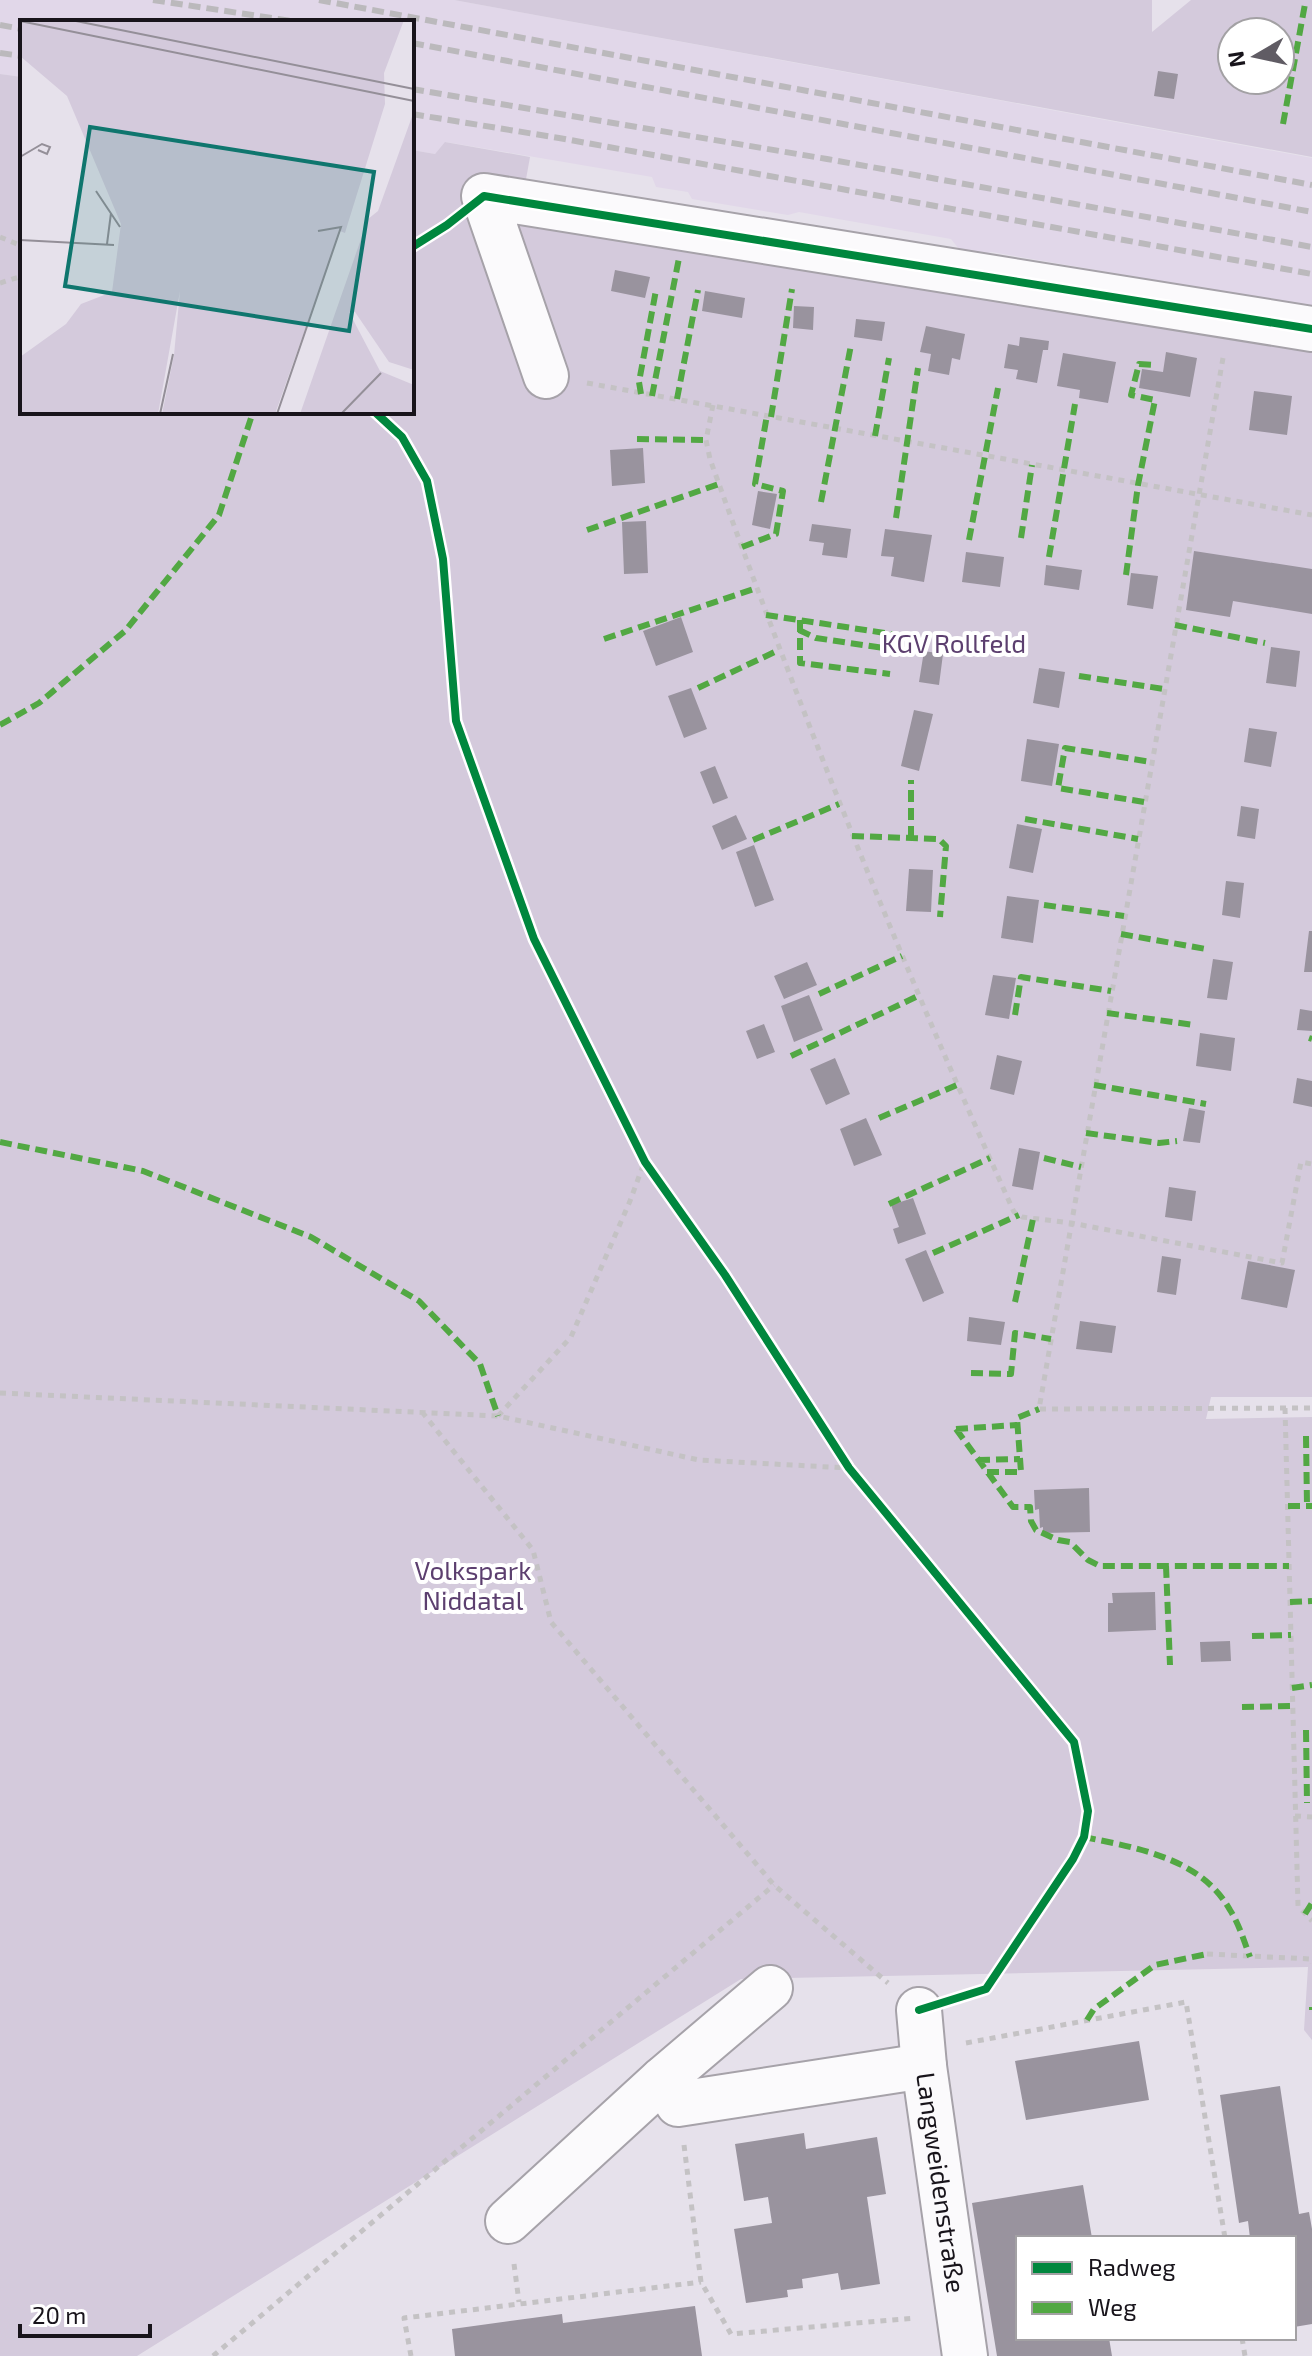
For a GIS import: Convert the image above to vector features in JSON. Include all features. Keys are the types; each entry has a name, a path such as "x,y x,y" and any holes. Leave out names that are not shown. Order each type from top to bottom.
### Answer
{"street":[{"path":"546,376 484,196 1312,329"},
{"path":"508,2221 671,2092 770,1988"},
{"path":"671,2092 922,2042"},
{"name":"Langweidenstraße","path":"922,2042 962,2335"}],"path":[{"path":"0,237 20,245"},
{"path":"0,283 20,277"},
{"path":"1231,314 1039,1409 1312,1408"},
{"path":"546,376 1182,494 1198,494 1312,515"},
{"path":"713,405 706,440 710,459 806,720 945,1058 1014,1212 1022,1217 1071,1223 1282,1263 1301,1162 1312,1164"},
{"path":"377,414 402,437 427,481 443,559 456,721 534,939 645,1162 725,1275 849,1468 1074,1742 1088,1811 1084,1837 1073,1859 986,1989 922,2042"},
{"path":"498,1416 571,1337 645,1162"},
{"path":"0,1393 498,1416 699,1460 849,1468"},
{"path":"1285,1408 1298,1906 1312,1921"},
{"path":"422,1412 533,1550 551,1622 774,1885 922,2042"},
{"path":"1295,1816 1312,1817"},
{"path":"213,2356 774,1885"},
{"path":"1207,1954 1311,1959 1312,1963"},
{"path":"922,2042 1186,2002 1225,2236"},
{"path":"671,2092 701,2282 731,2334 962,2335"},
{"path":"411,2356 404,2318 701,2282"}],"shaded area":[{"path":"0,0 454,0 1312,158 1312,307 992,252 983,254 959,249 951,239 799,212 788,215 692,199 688,192 656,187 652,177 446,142 435,154 414,150 414,20 20,20 20,77 0,74"}],"green space":[{"path":"454,0 1152,0 1152,32 1191,0 1312,0 1312,157"},
{"name":"Volkspark Niddatal","path":"0,74 20,77 20,414 414,414 414,150 435,154 445,142 530,157 521,207 1312,341 1312,1397 1211,1397 1206,1419 1312,1417 1312,2040 1304,2030 1308,1967 741,1979 137,2356 0,2356"}],"building":[{"path":"1158,71 1178,74 1174,99 1154,96"},
{"path":"615,270 650,277 645,298 611,291"},
{"path":"705,291 745,298 742,318 702,311"},
{"path":"794,306 814,307 813,330 793,328"},
{"path":"856,319 885,322 882,341 854,337"},
{"path":"926,326 965,334 960,360 952,358 949,375 928,371 931,354 920,352"},
{"path":"1020,337 1049,341 1048,350 1043,350 1037,383 1016,379 1018,370 1004,368 1008,344 1019,346"},
{"path":"1166,352 1197,358 1190,397 1139,388 1142,369 1163,372"},
{"path":"1063,353 1116,362 1108,403 1079,398 1080,390 1057,386"},
{"path":"1254,391 1292,396 1287,435 1249,430"},
{"path":"643,448 645,483 612,486 610,450"},
{"path":"758,491 777,494 770,529 752,525"},
{"path":"646,521 648,573 624,574 622,522"},
{"path":"812,524 851,529 847,558 822,555 824,543 809,541"},
{"path":"885,529 932,535 924,582 891,576 894,557 881,556"},
{"path":"1194,551 1312,569 1312,614 1233,601 1230,617 1186,610"},
{"path":"966,552 1004,557 1000,587 962,582"},
{"path":"1046,565 1082,570 1079,590 1044,585"},
{"path":"1131,573 1158,576 1153,609 1127,605"},
{"path":"681,617 693,652 656,666 643,631"},
{"path":"1271,647 1300,651 1296,687 1266,683"},
{"path":"924,651 943,654 939,685 919,682"},
{"path":"1039,668 1065,672 1059,708 1033,703"},
{"path":"691,688 707,729 684,738 668,696"},
{"path":"914,710 933,714 919,771 901,766"},
{"path":"1249,728 1277,732 1271,767 1244,762"},
{"path":"1027,739 1059,744 1052,786 1021,781"},
{"path":"715,766 728,798 713,804 700,772"},
{"path":"1241,806 1259,809 1255,839 1237,836"},
{"path":"736,815 747,839 722,850 712,826"},
{"path":"1017,824 1042,829 1033,873 1009,868"},
{"path":"754,845 774,900 755,907 736,852"},
{"path":"909,869 933,870 931,912 906,911"},
{"path":"1226,881 1244,883 1240,918 1222,915"},
{"path":"1007,896 1039,900 1033,943 1001,938"},
{"path":"1309,931 1312,931 1312,972 1304,972"},
{"path":"1213,959 1233,962 1227,1000 1207,998"},
{"path":"807,962 817,985 784,999 774,976"},
{"path":"993,975 1016,978 1009,1019 985,1015"},
{"path":"809,995 823,1030 794,1042 781,1006"},
{"path":"1300,1009 1312,1011 1312,1031 1297,1030"},
{"path":"764,1024 775,1052 757,1059 746,1031"},
{"path":"1200,1033 1235,1038 1231,1071 1196,1066"},
{"path":"997,1055 1022,1061 1014,1095 990,1089"},
{"path":"835,1058 850,1094 826,1105 810,1069"},
{"path":"1297,1078 1312,1081 1312,1107 1293,1103"},
{"path":"1189,1108 1205,1111 1200,1143 1183,1141"},
{"path":"866,1118 882,1155 854,1166 840,1129"},
{"path":"1019,1148 1040,1152 1033,1190 1012,1186"},
{"path":"1169,1187 1196,1191 1192,1221 1165,1217"},
{"path":"913,1198 926,1234 898,1244 893,1229 899,1227 891,1205"},
{"path":"926,1250 944,1293 923,1302 905,1259"},
{"path":"1162,1256 1181,1259 1176,1295 1157,1292"},
{"path":"1248,1261 1295,1270 1287,1308 1241,1299"},
{"path":"969,1317 1005,1322 1001,1345 967,1341"},
{"path":"1080,1321 1116,1326 1112,1353 1076,1349"},
{"path":"1089,1488 1090,1532 1043,1533 1039,1509 1035,1510 1034,1490"},
{"path":"1155,1592 1156,1630 1108,1632 1108,1603 1113,1603 1112,1593"},
{"path":"1230,1641 1231,1661 1201,1662 1200,1642"},
{"path":"1139,2041 1149,2100 1026,2120 1015,2061"},
{"path":"1280,2086 1299,2214 1309,2212 1312,2229 1312,2324 1296,2327 1296,2236 1250,2236 1248,2221 1239,2223 1220,2095"},
{"path":"804,2133 806,2149 877,2137 886,2194 867,2197 880,2284 841,2290 838,2273 802,2279 803,2288 787,2290 788,2297 746,2303 734,2229 772,2223 768,2197 744,2201 735,2144"},
{"path":"1083,2185 1092,2236 1016,2236 1016,2340 1109,2340 1112,2356 997,2356 972,2203"},
{"path":"695,2306 702,2356 455,2356 452,2329 562,2314 563,2323"}],"railway":[{"path":"153,0 285,20"},
{"path":"319,0 1312,185"},
{"path":"0,25 20,29"},
{"path":"414,43 1312,212"},
{"path":"0,53 20,56"},
{"path":"414,89 827,159 1312,247"},
{"path":"414,114 1312,274"}],"marked path":[{"path":"1283,124 1305,4"},
{"path":"652,396 679,258"},
{"path":"771,417 792,289"},
{"path":"641,394 639,382 656,290"},
{"path":"677,399 698,290"},
{"path":"821,502 851,345"},
{"path":"875,436 889,358"},
{"path":"1126,575 1138,485 1155,400 1131,395 1139,364 1156,365"},
{"path":"896,518 918,368"},
{"path":"969,540 998,388"},
{"path":"1049,557 1075,404"},
{"path":"0,725 39,703 125,631 219,515 252,414"},
{"path":"742,547 776,534 783,491 755,484 767,415"},
{"path":"637,439 706,440"},
{"path":"1021,538 1032,465"},
{"path":"587,530 719,484"},
{"path":"604,639 757,588"},
{"path":"766,615 918,638"},
{"path":"800,620 800,663 890,674"},
{"path":"1175,625 1265,643"},
{"path":"799,630 816,638 890,649"},
{"path":"698,688 779,650"},
{"path":"1079,676 1164,689"},
{"path":"1144,802 1058,788 1065,748 1151,762"},
{"path":"911,780 911,838"},
{"path":"753,840 839,804"},
{"path":"1025,819 1138,839"},
{"path":"852,836 939,839 946,846 940,917"},
{"path":"1044,905 1124,916"},
{"path":"1121,934 1206,949"},
{"path":"819,994 902,956"},
{"path":"1015,1015 1021,977 1111,991"},
{"path":"791,1056 918,996"},
{"path":"1107,1013 1194,1025"},
{"path":"879,1118 957,1085"},
{"path":"1094,1085 1206,1104"},
{"path":"1086,1133 1159,1143 1177,1141"},
{"path":"0,1142 143,1171 311,1237 419,1301 480,1364 498,1416"},
{"path":"889,1204 990,1158"},
{"path":"1044,1158 1081,1167"},
{"path":"933,1253 1019,1215"},
{"path":"1015,1302 1033,1219"},
{"path":"971,1373 1011,1374 1015,1333 1051,1339"},
{"path":"987,1472 1021,1472 1017,1418 1039,1409"},
{"path":"956,1429 1017,1425"},
{"path":"956,1429 1013,1507 1030,1507 1031,1521 1036,1530 1070,1542 1088,1560 1100,1566 1289,1566"},
{"path":"1306,1436 1307,1506"},
{"path":"978,1460 1020,1459"},
{"path":"1288,1506 1312,1506"},
{"path":"1166,1566 1170,1665"},
{"path":"1290,1602 1312,1601"},
{"path":"1252,1636 1291,1635"},
{"path":"1292,1688 1312,1685"},
{"path":"1242,1707 1292,1706"},
{"path":"1306,1730 1307,1803"},
{"path":"1084,1837 1146,1851 1185,1867 1202,1878 1218,1892 1230,1910 1250,1957"},
{"path":"1305,1914 1312,1903"},
{"path":"1087,2020 1094,2009 1155,1965 1207,1954"}],"cycle path":[{"path":"414,246 484,196 1312,329"},
{"path":"377,414 402,437 427,481 443,559 456,721 534,939 645,1162 725,1275 849,1468 1074,1742 1088,1811 1084,1837 1073,1859 986,1989 919,2010"}],"park label":[{"name":"KGV Rollfeld","path":"954,644"}]}
